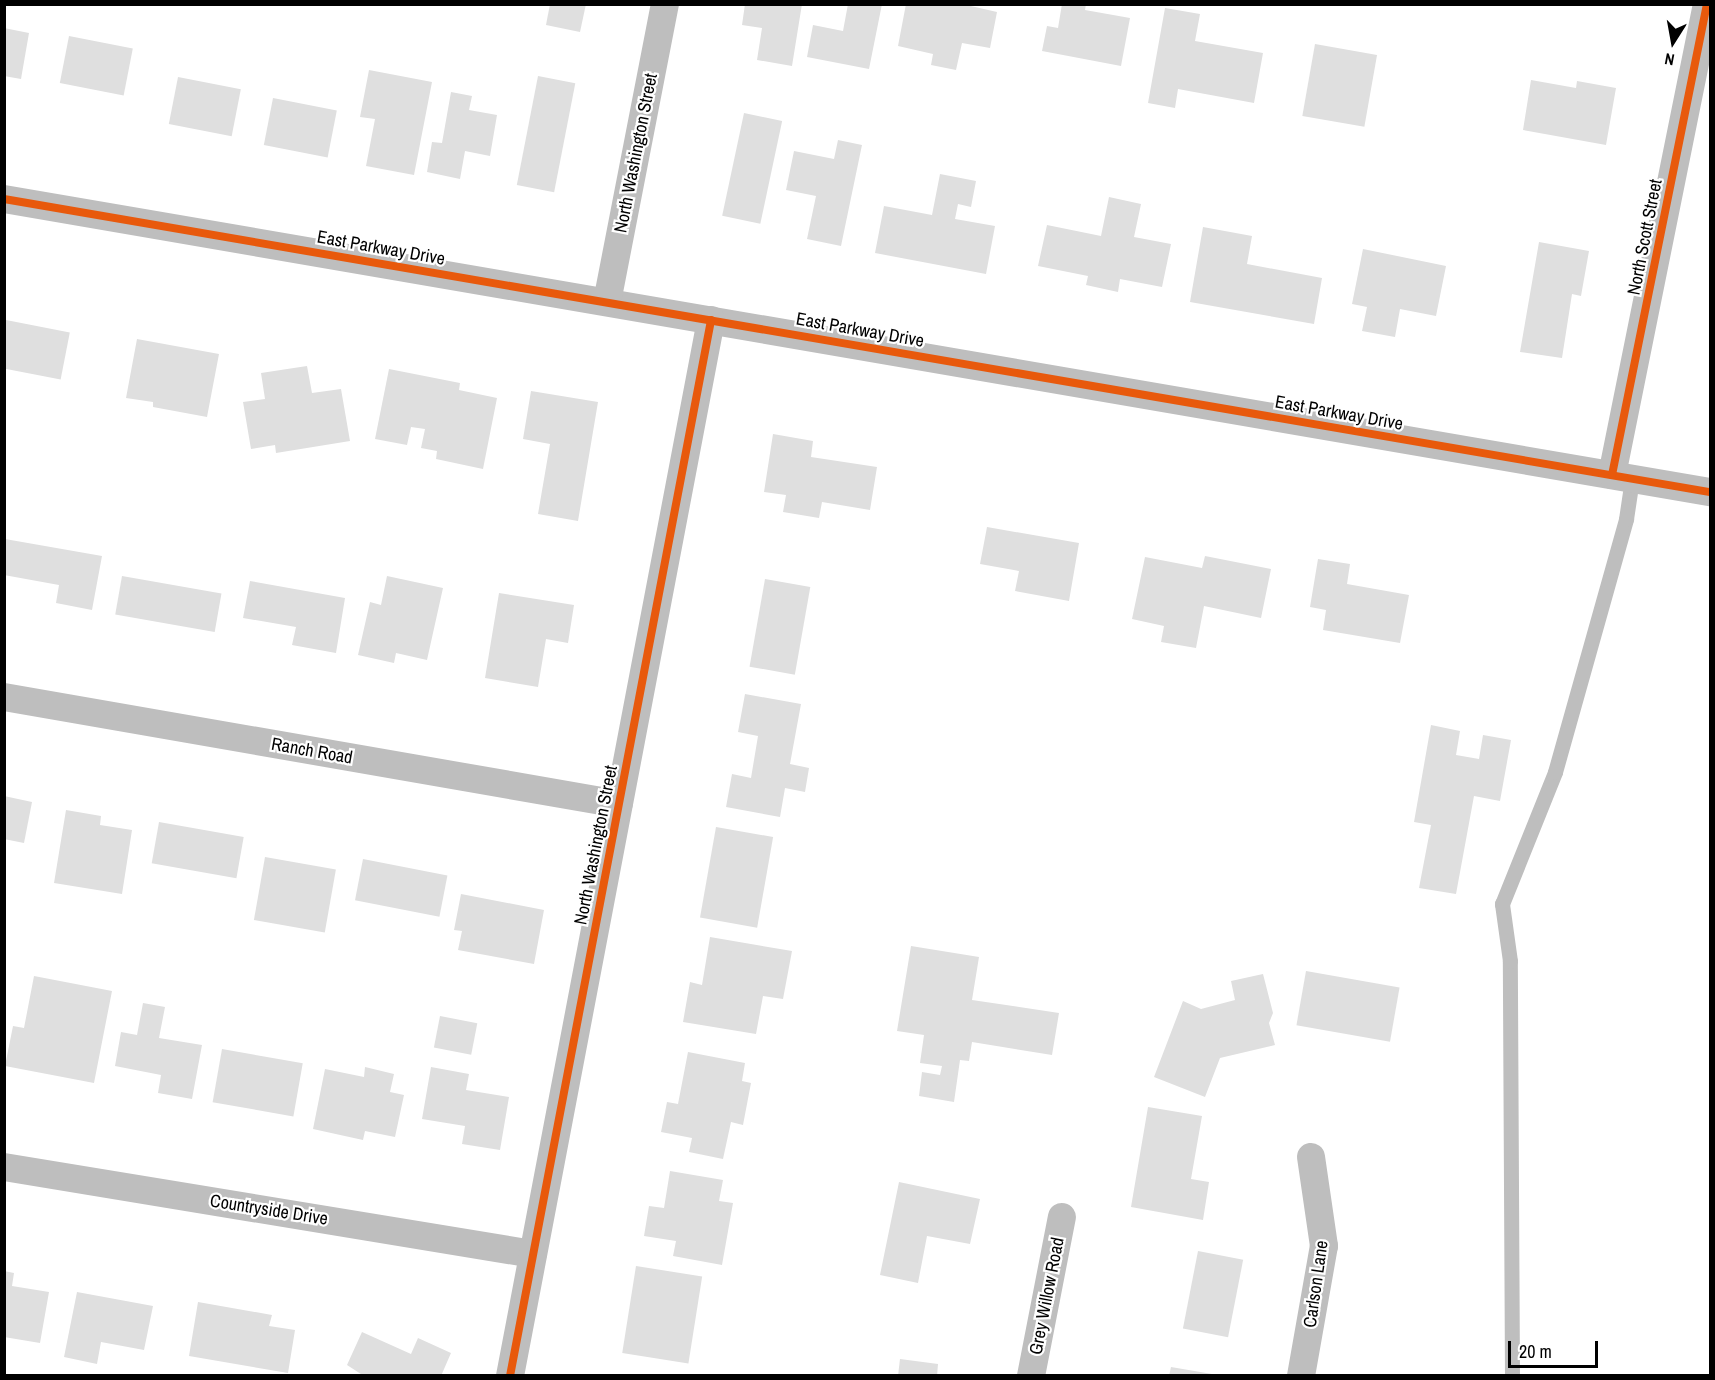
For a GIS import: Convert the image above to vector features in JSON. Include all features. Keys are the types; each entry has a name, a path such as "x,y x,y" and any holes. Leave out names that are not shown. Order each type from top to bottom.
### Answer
{"street":[{"name":"North Washington Street","path":"608,302 665,4"},
{"name":"North Scott Street","path":"1622,477 1707,5"},
{"name":"East Parkway Drive","path":"4,199 1710,492"},
{"name":"North Washington Street","path":"510,1376 711,320"},
{"name":"Ranch Road","path":"4,697 619,804"},
{"name":"Carlson Lane","path":"1301,1376 1324,1246 1311,1157"},
{"name":"Countryside Drive","path":"4,1167 533,1254"},
{"name":"Grey Willow Road","path":"1031,1376 1062,1217"}],"lane":[{"path":"1512,1376 1510,961 1502,904 1555,772 1626,519 1622,477"}],"building":[{"path":"550,4 586,4 580,32 546,25"},
{"path":"745,4 802,4 792,66 757,60 762,28 742,25"},
{"path":"848,4 882,4 869,69 807,57 813,25 843,31"},
{"path":"906,4 962,4 997,12 990,48 962,43 956,70 931,65 933,54 898,46"},
{"path":"1062,4 1086,4 1085,10 1130,18 1121,66 1042,51 1047,26 1058,28"},
{"path":"1165,8 1200,14 1195,41 1263,53 1254,103 1178,89 1175,108 1148,103"},
{"path":"4,28 29,33 21,79 4,76"},
{"path":"69,36 133,48 124,96 60,83"},
{"path":"1315,44 1377,55 1364,127 1302,116"},
{"path":"369,70 432,82 414,175 366,166 375,119 360,117"},
{"path":"538,76 575,83 554,192 517,185"},
{"path":"178,77 241,89 232,136 169,124"},
{"path":"1531,80 1576,88 1577,81 1616,88 1606,145 1523,130"},
{"path":"451,92 472,96 469,110 497,115 490,156 465,151 460,179 427,172 432,142 442,143"},
{"path":"273,98 337,110 328,158 264,145"},
{"path":"744,113 782,121 760,224 722,216"},
{"path":"838,140 862,145 841,246 807,239 816,196 786,190 794,151 834,159"},
{"path":"940,174 976,181 971,207 958,204 955,219 995,226 986,274 875,253 884,206 932,215"},
{"path":"1109,197 1141,204 1134,237 1171,244 1162,287 1120,279 1118,292 1086,285 1088,276 1038,266 1047,225 1101,236"},
{"path":"1203,227 1252,236 1247,264 1322,278 1314,324 1190,302"},
{"path":"1539,242 1589,251 1581,296 1572,294 1562,358 1520,352"},
{"path":"1363,249 1446,266 1436,316 1400,309 1395,337 1362,331 1367,307 1352,304"},
{"path":"6,320 70,332 61,380 4,369"},
{"path":"137,339 219,354 207,417 153,407 153,402 126,398"},
{"path":"307,366 312,393 341,389 350,441 276,453 275,445 251,449 243,402 265,399 261,373"},
{"path":"389,369 460,383 459,390 497,398 483,469 436,459 437,451 421,448 425,429 411,427 407,445 375,439"},
{"path":"531,391 598,402 578,521 538,514 550,444 523,439"},
{"path":"773,434 813,441 811,457 877,467 870,510 822,502 819,518 783,512 786,495 764,492"},
{"path":"987,527 1079,543 1069,601 1015,591 1019,571 980,564"},
{"path":"5,539 102,556 92,610 56,603 59,585 4,575"},
{"path":"1205,556 1271,569 1261,618 1204,606 1196,648 1161,642 1164,626 1132,619 1145,557 1202,568"},
{"path":"1318,559 1350,564 1347,584 1409,595 1400,643 1323,630 1326,610 1310,607"},
{"path":"122,576 221,594 215,632 115,614"},
{"path":"387,576 443,588 427,660 396,653 394,663 358,655 370,602 381,605"},
{"path":"765,579 810,587 795,675 750,667"},
{"path":"250,581 345,598 336,653 292,645 296,627 243,618"},
{"path":"499,593 574,605 568,643 546,639 538,687 485,678"},
{"path":"745,694 801,704 790,764 809,768 805,792 785,788 780,817 726,807 732,774 751,778 758,736 738,732"},
{"path":"1431,725 1460,731 1456,755 1479,759 1483,735 1511,740 1500,801 1474,796 1456,894 1419,888 1431,825 1414,822"},
{"path":"4,796 32,802 24,843 4,839"},
{"path":"66,810 101,816 100,825 132,830 122,894 54,883"},
{"path":"159,822 244,837 236,878 152,863"},
{"path":"716,827 773,837 757,928 700,918"},
{"path":"265,857 336,870 325,933 254,920"},
{"path":"363,859 447,875 439,917 355,900"},
{"path":"461,894 544,910 534,964 458,950 462,931 454,930"},
{"path":"710,937 792,951 783,999 763,996 756,1034 683,1022 690,982 702,985"},
{"path":"911,946 979,957 972,1000 1059,1013 1052,1055 972,1042 969,1061 960,1060 954,1102 919,1096 922,1072 940,1075 942,1066 920,1063 924,1035 897,1031"},
{"path":"1306,971 1400,987 1390,1042 1296,1025"},
{"path":"1263,974 1273,1013 1269,1023 1275,1045 1220,1058 1205,1097 1154,1077 1183,1001 1201,1009 1235,1000 1231,981"},
{"path":"34,976 112,991 94,1083 5,1066 13,1026 24,1028"},
{"path":"143,1003 165,1007 159,1038 202,1045 192,1099 158,1093 161,1075 115,1066 121,1032 137,1035"},
{"path":"440,1016 477,1023 471,1055 434,1047"},
{"path":"222,1049 303,1063 293,1116 213,1102"},
{"path":"688,1052 745,1063 742,1081 751,1083 743,1125 731,1122 723,1159 689,1152 692,1138 661,1132 667,1102 678,1104"},
{"path":"365,1067 394,1074 390,1092 404,1095 395,1137 365,1131 363,1140 313,1129 325,1069 364,1077"},
{"path":"431,1067 469,1074 466,1090 509,1097 500,1150 462,1144 465,1126 422,1119"},
{"path":"1148,1107 1202,1116 1191,1179 1209,1182 1203,1220 1131,1207"},
{"path":"670,1171 723,1180 719,1201 733,1203 722,1265 673,1256 676,1241 644,1236 649,1206 664,1208"},
{"path":"899,1182 980,1199 970,1244 927,1236 918,1283 880,1275"},
{"path":"1198,1251 1243,1260 1228,1337 1183,1329"},
{"path":"636,1266 702,1276 688,1363 622,1353"},
{"path":"4,1271 14,1273 12,1286 49,1292 40,1343 4,1337"},
{"path":"77,1292 153,1306 144,1350 101,1342 97,1364 64,1357"},
{"path":"198,1302 272,1315 269,1326 295,1330 288,1373 189,1356"},
{"path":"362,1332 411,1354 418,1338 451,1353 441,1376 364,1376 347,1365"},
{"path":"900,1359 938,1364 937,1376 898,1376"},
{"path":"1171,1367 1212,1374 1212,1376 1169,1376"}],"cycle path":[{"path":"1612,475 1707,4"},
{"path":"4,199 1710,492"},
{"path":"510,1376 711,320"}]}
